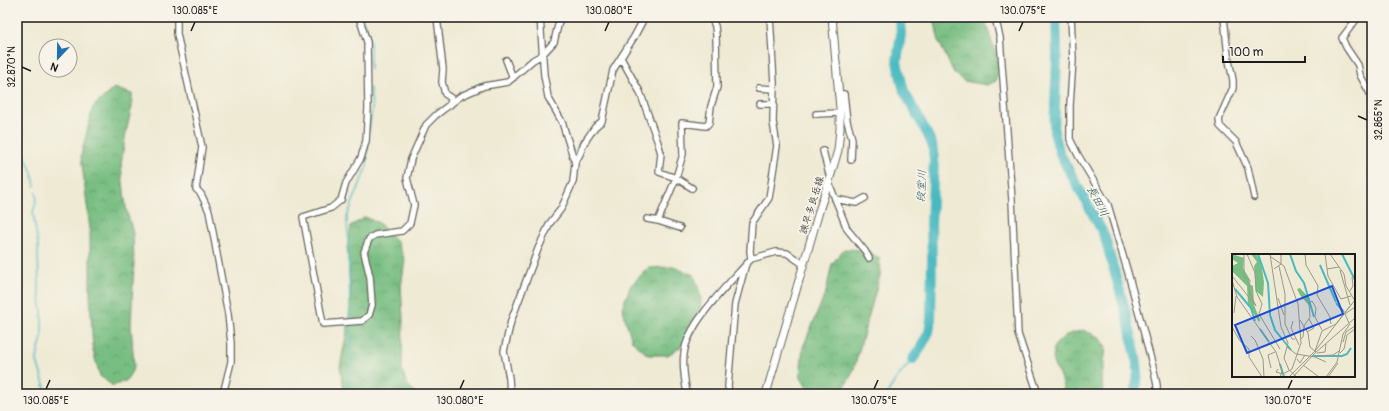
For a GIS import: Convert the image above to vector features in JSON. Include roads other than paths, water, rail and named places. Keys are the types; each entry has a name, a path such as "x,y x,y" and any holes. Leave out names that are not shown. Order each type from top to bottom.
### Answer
{"main road":[{"name":"諫早多良岳線","path":"766,394 838,150 840,113 832,17"}],"street":[{"path":"177,17 177,34 202,146 196,189 201,194 209,211 228,314 231,362 223,394"},
{"path":"359,17 366,42 368,108 366,141 361,158 346,183 340,200 331,208 303,218 323,324 362,321 369,315 372,305 370,277 364,252 368,239 375,234 402,231 410,223 414,205 406,178 411,159 426,125 436,115 461,96 484,86 508,82 533,60 542,55 554,42 560,17"},
{"path":"437,17 443,69 442,82 445,94 451,98 450,105"},
{"path":"540,17 542,55 548,97 562,122 575,163"},
{"path":"510,394 509,378 504,351 511,321 538,249 550,223 561,209 573,182 575,163 584,143 595,127 602,121 613,70 622,58 642,22 643,17"},
{"path":"658,221 676,178 683,154 682,123 706,126 709,123 711,106 717,87 715,30 712,17"},
{"path":"751,259 752,223 769,198 777,146 774,122 774,89 770,17"},
{"path":"995,17 1000,38 1011,184 1018,334 1038,394"},
{"path":"1071,17 1073,59 1070,105 1070,139 1108,205 1154,371 1157,394"},
{"path":"1224,17 1233,88 1219,119 1220,126 1236,142 1248,168 1254,197"},
{"path":"1358,17 1342,38 1358,65 1360,75 1372,98"},
{"path":"622,58 640,92 657,140 660,153 659,172 676,178 692,188"},
{"path":"506,60 513,78"},
{"path":"758,88 774,89"},
{"path":"838,94 844,94 847,121 852,139 851,160"},
{"path":"760,104 774,104"},
{"path":"816,114 840,113"},
{"path":"823,151 829,181 847,229 869,258"},
{"path":"835,199 856,203 865,198"},
{"path":"647,219 680,228"},
{"path":"687,394 683,366 684,353 689,336 697,321 751,259 776,252 787,253 804,264"},
{"path":"729,394 728,386 735,304 746,265"}],"waterway":[{"path":"362,17 370,42 370,69"},
{"name":"段堂川","path":"900,17 901,34 897,62 904,91 932,144 934,159 931,224 931,319 929,332 912,360"},
{"name":"長田川","path":"1056,17 1057,55 1054,132 1060,154 1105,238 1126,313 1136,356 1138,373 1135,394"},
{"path":"369,131 372,108 370,88"},
{"path":"17,138 32,172 35,186"},
{"path":"347,394 353,360 347,217 367,166 368,142"},
{"path":"36,192 37,197 33,213 38,245 39,291 42,313 42,338 37,361 47,394"},
{"path":"887,394 896,379 912,360"}]}
